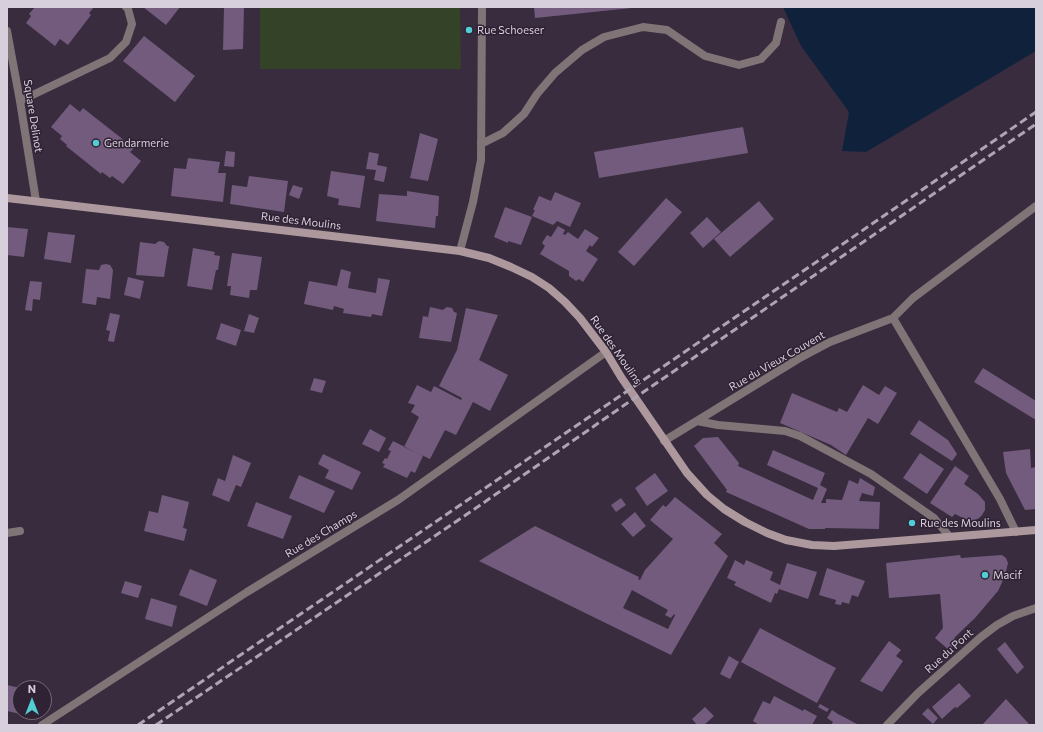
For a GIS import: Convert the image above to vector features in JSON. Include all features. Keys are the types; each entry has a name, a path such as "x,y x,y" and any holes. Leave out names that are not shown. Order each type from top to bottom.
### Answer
{"main road":[{"name":"Rue des Moulins","path":"7,198 460,251 489,258 511,266 532,277 549,288 565,302 580,318 606,352 621,377 687,474 707,495 724,509 768,533 786,540 812,545 834,546 1036,530"}],"street":[{"path":"20,101 110,58 126,42 132,24 128,9 126,7"},
{"path":"460,251 473,202 481,160 482,7"},
{"path":"481,144 504,133 524,114 537,94 555,73 582,50 604,37 643,27 667,30 705,56 739,65 761,59 776,43 781,22"},
{"name":"Square Delinot","path":"7,34 20,101 36,201"},
{"name":"Rue du Vieux Couvent","path":"664,441 798,359 830,342 893,318 913,298 1036,206"},
{"path":"893,318 1000,499 1016,532"},
{"name":"Rue des Champs","path":"42,725 247,592 398,500 606,352"},
{"path":"697,421 718,425 785,431 800,436 871,474 934,518 950,536"},
{"path":"7,533 20,531"},
{"name":"Rue du Pont","path":"887,725 918,693 981,637 997,625 1013,616 1036,608"}],"green space":[{"path":"260,7 460,7 461,69 260,69"}],"water":[{"path":"783,7 1036,7 1036,51 866,152 842,151 849,112 801,46"}],"building":[{"path":"35,7 94,7 89,13 91,15 68,45 60,39 55,46 26,23 31,16 29,14"},
{"path":"143,7 180,7 166,25"},
{"path":"224,7 244,7 243,49 223,50"},
{"path":"534,7 632,7 632,8 535,18"},
{"path":"144,36 195,76 175,102 123,61"},
{"name":"Gendarmerie","path":"70,104 80,112 83,108 134,148 130,152 141,161 123,184 112,176 110,178 102,172 101,174 66,146 67,145 60,139 62,136 51,127"},
{"path":"743,127 748,153 599,178 594,152"},
{"path":"420,133 438,139 428,181 410,178"},
{"path":"226,151 235,152 234,167 224,166"},
{"path":"369,152 379,154 377,165 387,167 384,182 374,180 376,170 366,169"},
{"path":"188,158 220,162 218,173 226,173 223,202 171,196 174,168 186,169"},
{"path":"331,171 365,176 360,208 338,205 339,199 327,196"},
{"path":"249,176 288,181 284,212 230,204 232,185 247,187"},
{"path":"293,185 303,188 299,199 289,195"},
{"path":"407,191 439,196 438,216 436,216 435,228 376,221 379,194 407,196"},
{"path":"555,192 581,203 570,227 557,221 553,225 532,216 539,196 551,201"},
{"path":"666,198 682,212 634,266 618,252"},
{"path":"759,201 774,219 730,257 714,239"},
{"path":"505,207 532,217 521,245 508,241 508,243 494,237"},
{"path":"707,217 721,232 703,248 690,233"},
{"path":"558,226 565,230 563,234 565,235 568,232 578,239 585,229 599,238 592,247 590,245 586,251 598,259 583,282 579,279 576,281 569,276 569,271 540,254 545,246 542,243 547,235 551,237"},
{"path":"7,227 28,229 24,257 7,255"},
{"path":"48,232 75,235 71,263 44,259"},
{"path":"159,241 164,242 167,246 169,246 164,277 136,275 140,242 155,244"},
{"path":"193,248 215,252 214,255 220,256 218,270 216,270 212,290 187,286"},
{"path":"232,253 262,257 257,290 250,290 249,298 230,295 231,286 227,286"},
{"path":"101,265 110,265 113,270 110,299 97,297 96,305 82,303 86,269 99,270"},
{"path":"341,269 351,272 348,288 376,293 378,278 390,280 382,316 372,314 371,317 343,313 344,309 334,306 333,310 304,304 309,281 337,286"},
{"path":"128,277 144,281 140,299 124,295"},
{"path":"30,281 42,282 40,300 33,299 32,311 25,310"},
{"path":"430,307 443,310 447,307 452,308 454,312 457,313 451,342 419,338 423,316 428,317"},
{"path":"466,308 498,315 479,360 508,375 490,411 473,402 456,435 445,430 430,459 404,447 419,417 411,412 415,405 408,403 417,385 431,392 434,386 461,400 462,398 439,386 457,350"},
{"path":"110,313 120,315 114,342 108,341 110,331 106,330"},
{"path":"249,314 259,318 254,333 244,331"},
{"path":"221,323 241,330 236,346 216,339"},
{"path":"983,368 1036,401 1036,420 974,382"},
{"path":"314,378 326,381 322,393 310,390"},
{"path":"863,385 879,395 885,386 897,393 878,424 868,418 846,455 831,445 780,423 792,393 837,412 839,408 847,412"},
{"path":"919,420 948,440 957,454 952,461 910,434"},
{"path":"370,429 386,438 379,452 362,444"},
{"path":"718,437 739,463 738,466 813,500 818,488 767,465 773,450 825,473 820,485 827,489 821,503 826,503 826,499 842,500 849,480 858,484 860,478 875,487 873,496 862,493 859,501 880,502 879,529 809,529 726,492 727,490 694,446 703,438"},
{"path":"393,441 423,456 415,473 411,471 407,478 383,467 385,464 382,463 385,458 387,459 391,451 388,450"},
{"path":"1030,449 1031,468 1036,467 1036,509 1025,510 1006,473 1003,452"},
{"path":"920,453 944,469 927,494 903,478"},
{"path":"323,454 361,472 352,490 325,478 329,470 318,464"},
{"path":"233,455 251,463 241,487 236,485 229,502 212,495 218,478 225,481"},
{"path":"955,466 969,476 964,484 978,494 985,502 985,510 982,515 973,521 955,514 952,517 930,503"},
{"path":"655,473 668,491 647,506 635,488"},
{"path":"299,475 335,491 324,513 289,498"},
{"path":"162,495 189,502 183,528 187,529 184,541 144,531 149,511 158,513"},
{"path":"675,497 722,534 714,543 728,556 671,655 479,561 535,526 639,577 638,579 640,580 645,570 673,539 650,520 663,505 666,507","holes":["632,590 668,610 665,615 671,618 674,614 675,615 668,629 623,608"]},
{"path":"621,498 626,505 616,512 611,505"},
{"path":"256,502 292,516 283,539 247,526"},
{"path":"635,512 646,526 633,537 621,524"},
{"path":"960,555 961,558 1002,555 1006,558 1008,563 1005,576 998,591 975,618 954,638 958,642 949,650 935,638 943,628 940,594 889,598 886,563"},
{"path":"735,560 744,565 746,560 773,572 770,580 780,585 787,563 817,572 808,599 779,589 777,594 775,593 771,603 734,585 736,582 727,578"},
{"path":"827,568 865,581 858,597 852,595 849,604 842,602 841,605 835,604 836,600 819,595"},
{"path":"190,569 217,580 207,606 179,595"},
{"path":"125,581 142,586 138,598 121,593"},
{"path":"151,598 177,606 172,627 145,619"},
{"path":"760,628 836,668 817,703 741,662"},
{"path":"889,641 901,650 896,656 903,661 882,692 860,681"},
{"path":"1005,642 1024,667 1017,674 997,649"},
{"path":"729,656 739,662 730,679 720,674"},
{"path":"959,683 971,696 957,708 955,707 942,719 932,707"},
{"path":"7,685 12,686 12,712 7,711"},
{"path":"774,696 803,711 804,709 817,716 812,725 759,725 753,721 763,701 770,704"},
{"path":"1006,699 1029,724 982,725"},
{"path":"820,704 829,709 827,712 818,707"},
{"path":"705,707 714,716 704,725 697,725 692,719"},
{"path":"928,708 938,718 933,724 922,714"},
{"path":"832,710 859,725 831,725 833,722 827,718"}],"railway":[{"path":"138,725 1036,112"},
{"path":"156,725 476,508 1036,124"}],"place":[{"name":"Rue Schoeser","path":"469,30"},
{"name":"Gendarmerie","path":"96,143"},
{"name":"Rue des Moulins","path":"912,523"},
{"name":"Macif","path":"985,575"}]}
